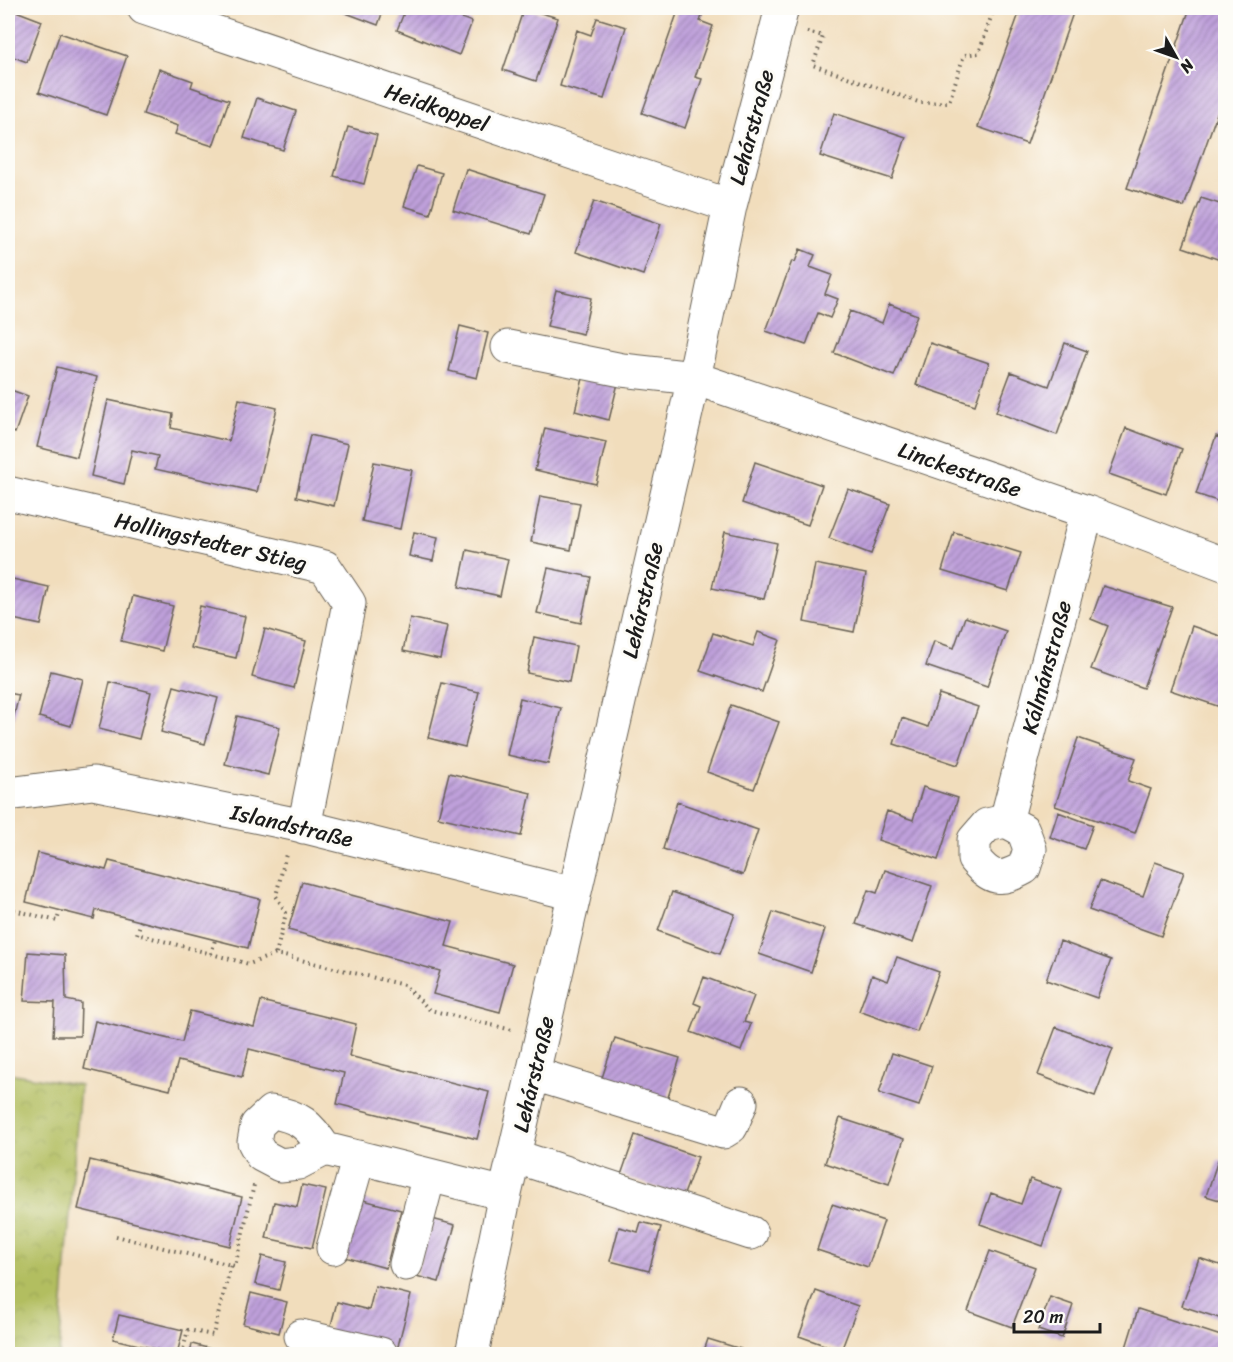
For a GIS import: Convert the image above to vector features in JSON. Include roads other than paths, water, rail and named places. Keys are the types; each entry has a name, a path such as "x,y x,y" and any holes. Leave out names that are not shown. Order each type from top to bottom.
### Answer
{"street":[{"name":"Heidkoppel","path":"144,8 730,206"},
{"name":"Lehárstraße","path":"472,1354 505,1194 694,378 730,206 780,16"},
{"name":"Linckestraße","path":"508,347 622,370 694,378 1087,512 1226,565"},
{"name":"Hollingstedter Stieg","path":"8,494 325,567 349,603 299,826"},
{"name":"Kálmánstraße","path":"1006,821 1087,512"},
{"name":"Islandstraße","path":"8,794 93,783 299,826 574,894"},
{"path":"534,1074 723,1132 731,1127 741,1103"},
{"path":"326,1149 311,1128 290,1114 271,1112 257,1125 254,1142 261,1155 280,1165 298,1163 326,1149 505,1194"},
{"path":"514,1156 751,1233"},
{"path":"333,1248 359,1157"},
{"path":"406,1264 429,1175"},
{"path":"301,1336 381,1354"}]}
